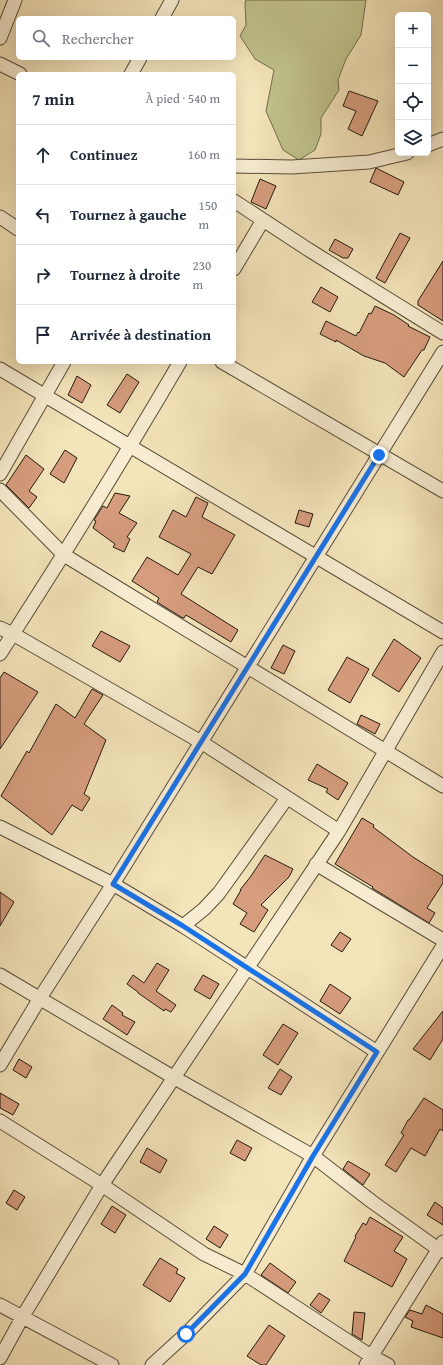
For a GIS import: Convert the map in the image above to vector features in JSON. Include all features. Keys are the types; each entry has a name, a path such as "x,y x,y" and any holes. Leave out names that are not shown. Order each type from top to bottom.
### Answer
{"street":[{"path":"0,38 15,0"},
{"path":"163,16 172,0"},
{"path":"132,72 139,60"},
{"path":"0,64 16,72"},
{"path":"431,144 443,139"},
{"path":"236,166 292,166 369,162 395,156"},
{"path":"236,202 309,250 443,333"},
{"path":"0,217 16,228"},
{"path":"236,266 263,220"},
{"path":"0,1065 40,998 113,884 443,352"},
{"path":"0,474 63,364"},
{"path":"0,654 64,555 131,446 179,364"},
{"path":"225,364 443,491"},
{"path":"0,369 443,632"},
{"path":"0,490 64,555 443,786"},
{"path":"0,628 201,742 339,831"},
{"path":"0,1358 23,1316 102,1185 339,831 443,652"},
{"path":"183,926 204,909 219,893 288,798"},
{"path":"0,827 113,884 183,926 377,1052"},
{"path":"316,864 443,940"},
{"path":"152,1365 186,1334 245,1274 313,1156 443,946"},
{"path":"0,975 173,1078 313,1156 371,1201 441,1247 368,1361"},
{"path":"0,1121 102,1185 204,1254 245,1274 368,1361 388,1365"},
{"path":"0,1305 112,1365"}],"green space":[{"path":"246,0 366,0 361,35 346,59 338,80 339,90 321,118 321,134 315,150 299,160 283,150 266,111 274,70 255,59 240,36 246,25"}],"building":[{"path":"349,91 378,101 362,136 348,129 356,111 343,106"},
{"path":"376,168 404,182 398,195 370,182"},
{"path":"260,179 276,186 266,209 251,202"},
{"path":"400,233 410,238 385,283 376,278"},
{"path":"335,239 353,249 348,258 343,258 329,250"},
{"path":"443,261 443,321 418,305 418,301"},
{"path":"321,287 338,297 330,312 312,302"},
{"path":"375,306 394,315 409,325 408,326 430,337 424,350 422,350 404,377 385,363 364,356 336,340 336,342 320,334 326,321 356,336 369,313 371,314"},
{"path":"127,374 139,382 120,413 107,405"},
{"path":"77,376 91,385 82,403 68,395"},
{"path":"65,450 77,458 64,483 50,474"},
{"path":"26,455 44,469 29,491 37,497 29,508 6,485"},
{"path":"115,493 130,496 119,513 137,523 127,537 130,539 124,552 113,547 115,544 93,528 96,521 94,520 103,506 107,508"},
{"path":"196,497 208,503 202,517 235,535 212,574 198,567 181,594 238,630 231,642 186,615 184,618 181,617 157,602 159,598 132,581 147,557 178,575 191,554 159,537 173,510 186,517"},
{"path":"299,510 313,514 309,527 295,523"},
{"path":"101,631 130,646 120,662 92,646"},
{"path":"394,639 421,658 399,692 372,675"},
{"path":"283,645 295,651 284,674 271,668"},
{"path":"347,657 369,669 350,703 328,690"},
{"path":"4,672 38,692 0,749 0,678"},
{"path":"92,689 103,695 84,724 106,740 84,794 90,798 82,811 72,805 52,835 1,796 27,751 29,753 56,704 75,718"},
{"path":"361,715 380,724 375,734 357,724"},
{"path":"317,764 348,783 338,800 326,792 328,789 308,780"},
{"path":"362,818 374,825 373,827 413,857 443,876 443,883 427,908 435,913 429,923 335,864"},
{"path":"265,855 293,869 289,877 261,905 268,910 254,932 240,924 247,913 233,904 240,890"},
{"path":"0,892 14,902 0,926"},
{"path":"340,932 351,939 342,952 331,945"},
{"path":"157,963 169,970 156,991 176,1005 171,1012 165,1009 164,1011 127,984 133,975 144,983"},
{"path":"203,975 219,984 210,999 194,990"},
{"path":"330,984 351,998 340,1014 320,1001"},
{"path":"112,1005 123,1013 122,1015 135,1022 127,1035 103,1019"},
{"path":"443,1011 443,1039 430,1060 413,1049"},
{"path":"283,1024 298,1033 278,1065 263,1055"},
{"path":"19,1059 32,1067 26,1078 13,1070"},
{"path":"280,1069 292,1077 281,1095 268,1088"},
{"path":"0,1093 19,1104 13,1115 0,1108"},
{"path":"424,1098 443,1110 443,1131 440,1129 425,1156 411,1148 396,1172 385,1165 404,1135 401,1133 408,1120"},
{"path":"237,1140 252,1148 245,1161 230,1153"},
{"path":"147,1148 167,1160 160,1173 140,1162"},
{"path":"348,1161 370,1174 363,1185 343,1169"},
{"path":"14,1190 25,1197 17,1210 6,1203"},
{"path":"435,1202 443,1208 443,1225 427,1215"},
{"path":"112,1206 126,1215 115,1233 101,1224"},
{"path":"370,1217 403,1237 394,1251 407,1259 392,1287 344,1261 356,1237 355,1236 363,1223 366,1225"},
{"path":"214,1226 228,1235 220,1248 206,1239"},
{"path":"160,1258 178,1269 176,1273 185,1278 170,1302 143,1285"},
{"path":"270,1263 296,1282 288,1293 261,1275"},
{"path":"319,1293 330,1300 321,1313 310,1305"},
{"path":"426,1305 443,1314 443,1338 411,1327 413,1321 405,1317 410,1310 422,1314"},
{"path":"354,1312 365,1313 362,1340 352,1334"},
{"path":"269,1325 285,1336 266,1365 261,1365 247,1356"}],"route":[{"path":"186,1334 245,1274 313,1156 377,1052 183,926 113,884 379,455"}]}
